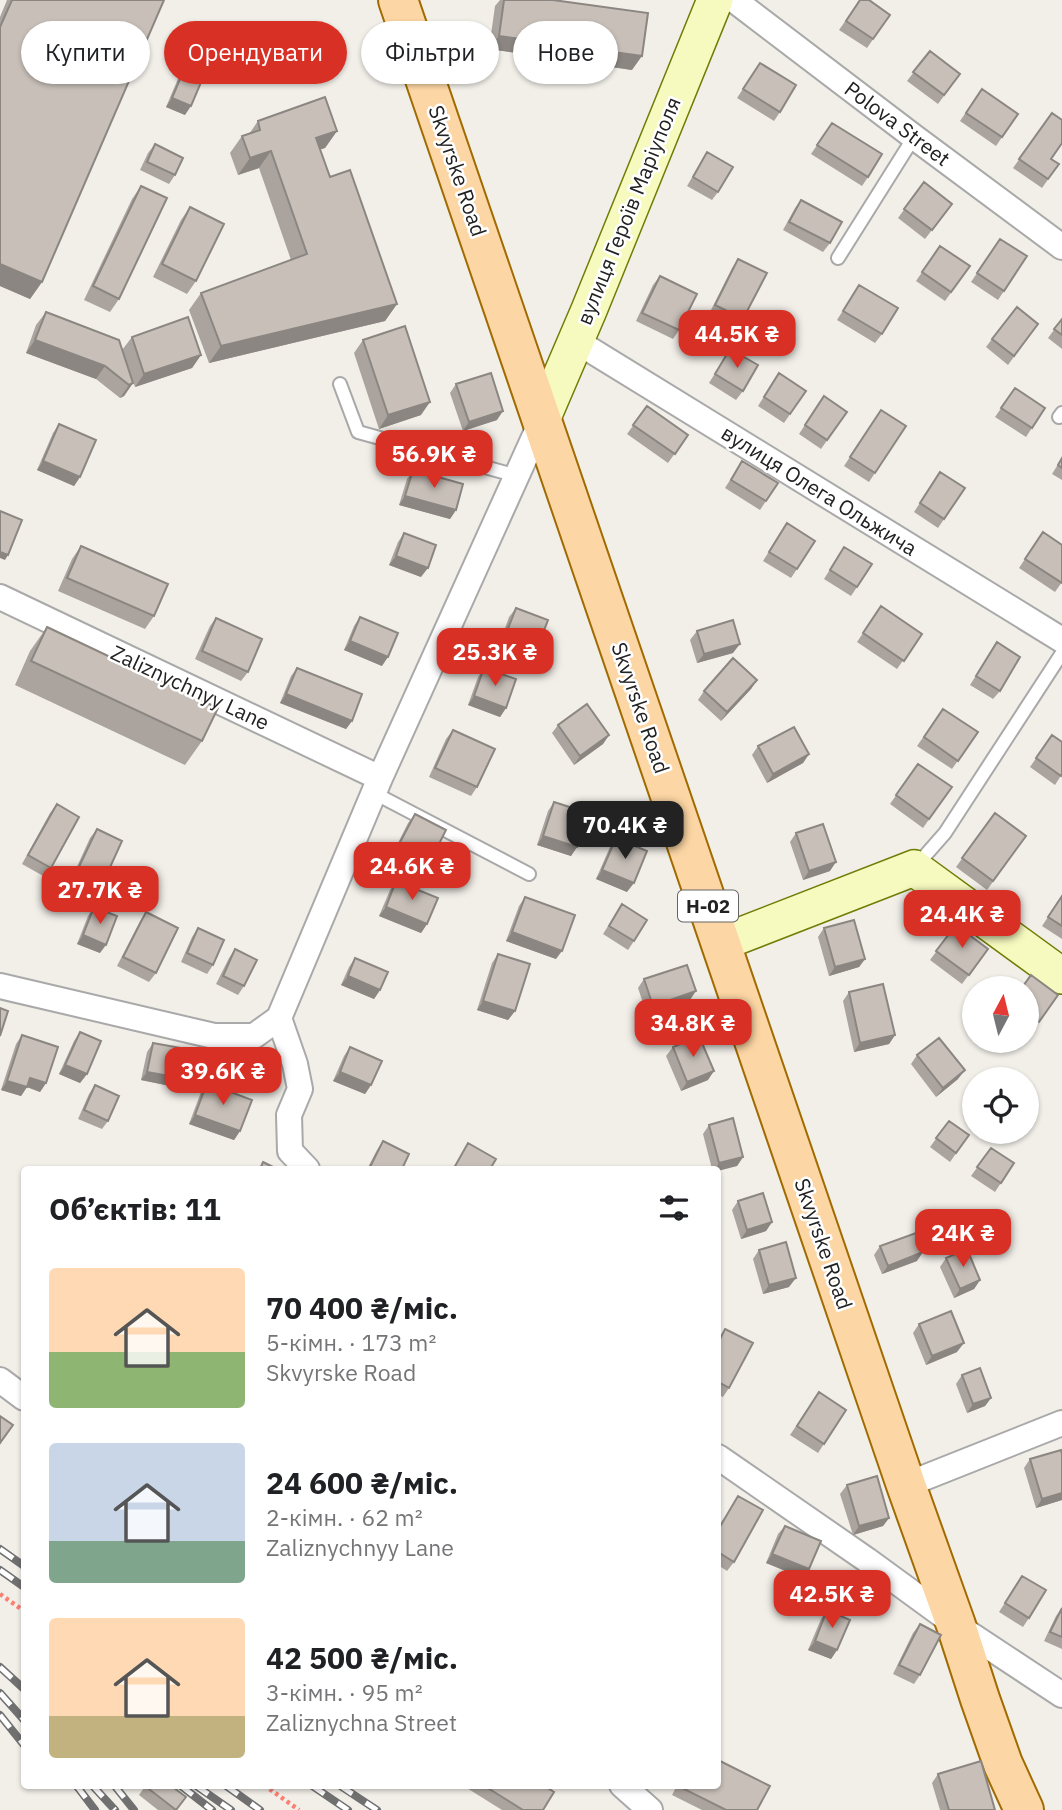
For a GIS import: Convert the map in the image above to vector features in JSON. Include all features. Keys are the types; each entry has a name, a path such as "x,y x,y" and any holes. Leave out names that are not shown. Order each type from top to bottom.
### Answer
{"main road":[{"name":"Skvyrske Road","path":"398,0 905,1485 994,1738 1024,1810"}],"street":[{"name":"вулиця Героїв Маріуполя","path":"541,422 715,0"},
{"name":"Polova Street","path":"734,0 1062,247"},
{"name":"вулиця Олега Ольжича","path":"576,341 1062,640"},
{"path":"0,986 214,1036 254,1036 279,1018 377,785 541,422"},
{"name":"Zaliznychnyy Lane","path":"0,597 377,785"},
{"path":"721,943 914,868 1062,976"},
{"path":"279,1018 295,1064 300,1089 289,1115 290,1151 304,1166"},
{"path":"0,1380 21,1396"},
{"path":"905,1485 1062,1423"},
{"path":"721,1459 956,1625 1062,1695"},
{"path":"626,1789 650,1810"}],"lane":[{"path":"838,258 914,137"},
{"path":"340,384 358,432 517,476"},
{"path":"914,868 946,833 1062,653"},
{"path":"377,785 529,874"}],"path":[{"path":"0,1594 21,1609"},
{"path":"270,1789 299,1810"}],"building":[{"path":"12,0 164,0 150,32 150,21 21,21 21,84 128,84 42,282 0,264 0,27"},
{"path":"504,0 553,0 648,13 642,56 618,53 618,21 513,21 513,38 499,36"},
{"path":"860,0 869,0 890,15 873,39 846,21"},
{"path":"930,51 960,74 944,95 913,72"},
{"path":"760,63 796,85 780,112 743,89"},
{"path":"178,84 200,84 191,106 172,98"},
{"path":"982,89 1018,114 1002,137 966,113"},
{"path":"325,97 337,131 316,138 330,177 350,170 397,304 221,346 201,293 307,254 271,151 250,158 242,136 260,130 258,121"},
{"path":"1052,113 1062,120 1062,143 1051,159 1059,164 1048,179 1019,159"},
{"path":"832,123 882,154 868,177 817,145"},
{"path":"155,144 183,158 175,175 147,162"},
{"path":"707,152 733,167 718,192 693,177"},
{"path":"924,182 952,204 932,230 904,209"},
{"path":"141,186 167,198 119,299 93,286"},
{"path":"801,200 842,222 830,243 789,222"},
{"path":"190,207 224,224 196,281 162,264"},
{"path":"1000,239 1027,256 1004,291 977,273"},
{"path":"940,246 970,266 951,292 922,272"},
{"path":"738,259 767,273 743,319 715,305"},
{"path":"660,276 697,294 679,330 642,313"},
{"path":"859,285 898,308 882,334 843,311"},
{"path":"1017,307 1038,324 1014,356 992,339"},
{"path":"46,312 119,340 133,383 129,385 105,366 35,340"},
{"path":"188,317 201,355 144,374 132,337"},
{"path":"1062,319 1062,335 1054,329"},
{"path":"405,326 430,402 388,415 363,340"},
{"path":"730,349 758,365 743,391 715,374"},
{"path":"491,373 503,411 469,422 456,384"},
{"path":"779,373 806,391 790,414 764,397"},
{"path":"1015,388 1045,408 1032,428 1001,408"},
{"path":"824,396 847,412 827,440 805,425"},
{"path":"647,406 688,435 675,454 633,425"},
{"path":"881,410 906,426 875,473 850,457"},
{"path":"59,424 96,440 80,477 43,461"},
{"path":"742,461 778,483 766,501 731,480"},
{"path":"413,470 463,484 456,510 405,496"},
{"path":"940,472 965,488 944,519 920,503"},
{"path":"0,511 22,520 8,555 0,552"},
{"path":"787,523 815,541 797,569 769,552"},
{"path":"1043,532 1062,545 1062,583 1025,559"},
{"path":"404,533 436,545 428,568 396,556"},
{"path":"81,546 168,584 154,616 67,578"},
{"path":"844,547 872,564 857,587 830,570"},
{"path":"881,606 922,634 904,661 863,633"},
{"path":"516,608 548,620 536,651 504,639"},
{"path":"360,617 398,633 388,657 350,641"},
{"path":"216,618 262,639 248,672 202,651"},
{"path":"733,620 740,644 704,654 697,631"},
{"path":"47,627 218,708 202,741 31,661"},
{"path":"997,642 1020,657 1000,691 976,676"},
{"path":"733,658 757,680 727,712 704,691"},
{"path":"297,668 362,694 352,721 286,694"},
{"path":"484,668 516,679 506,708 474,696"},
{"path":"587,704 609,735 580,756 558,725"},
{"path":"943,709 978,732 958,761 924,737"},
{"path":"794,727 809,754 773,774 758,746"},
{"path":"453,730 495,749 477,787 435,768"},
{"path":"1052,735 1062,742 1061,776 1036,758"},
{"path":"918,764 952,787 929,819 896,795"},
{"path":"554,802 588,813 577,847 543,836"},
{"path":"57,804 79,817 51,868 28,855"},
{"path":"995,813 1026,836 993,881 962,858"},
{"path":"415,814 446,830 430,862 398,846"},
{"path":"823,824 836,862 809,871 796,833"},
{"path":"97,829 122,841 102,885 76,873"},
{"path":"616,838 647,851 634,883 602,870"},
{"path":"396,881 438,898 427,924 386,907"},
{"path":"1062,896 1062,926 1048,917"},
{"path":"525,897 575,915 562,951 512,932"},
{"path":"622,904 647,920 634,941 609,926"},
{"path":"94,907 117,916 106,945 83,935"},
{"path":"146,912 178,928 156,973 123,957"},
{"path":"854,920 865,959 835,967 824,928"},
{"path":"956,925 988,949 969,975 936,951"},
{"path":"198,928 224,940 213,965 187,953"},
{"path":"235,949 257,960 244,986 223,976"},
{"path":"498,954 530,964 515,1011 483,1001"},
{"path":"355,958 388,972 380,990 348,976"},
{"path":"687,965 696,991 653,1006 644,979"},
{"path":"1040,982 1058,995 1040,1021"},
{"path":"883,984 895,1035 860,1043 849,992"},
{"path":"0,1008 8,1011 0,1036"},
{"path":"80,1032 101,1041 87,1074 65,1065"},
{"path":"22,1035 58,1047 46,1083 30,1078 27,1087 7,1081"},
{"path":"699,1036 714,1071 687,1082 673,1047"},
{"path":"939,1038 963,1067 962,1072 943,1088 917,1055"},
{"path":"153,1043 192,1050 186,1079 147,1072"},
{"path":"350,1047 382,1061 371,1085 340,1072"},
{"path":"207,1083 252,1100 240,1131 195,1115"},
{"path":"95,1085 119,1096 108,1121 84,1110"},
{"path":"733,1118 743,1157 719,1163 709,1125"},
{"path":"949,1121 962,1130 962,1144 956,1153 936,1138"},
{"path":"383,1141 409,1154 403,1166 370,1166"},
{"path":"468,1143 496,1159 492,1166 455,1166"},
{"path":"991,1148 1014,1163 1001,1183 977,1167"},
{"path":"763,1193 772,1222 747,1230 738,1201"},
{"path":"916,1233 923,1252 888,1266 880,1246"},
{"path":"786,1242 796,1278 769,1285 759,1250"},
{"path":"967,1249 980,1280 960,1289 946,1258"},
{"path":"951,1311 964,1343 932,1356 919,1324"},
{"path":"725,1329 753,1343 729,1388 721,1384 721,1337"},
{"path":"980,1368 991,1398 973,1404 962,1375"},
{"path":"819,1392 846,1410 824,1444 797,1426"},
{"path":"0,1416 13,1425 0,1443"},
{"path":"1061,1450 1062,1493 1042,1499 1030,1459"},
{"path":"877,1476 889,1518 859,1526 847,1485"},
{"path":"738,1496 763,1510 734,1562 721,1554 721,1525"},
{"path":"785,1526 821,1541 809,1569 772,1554"},
{"path":"1022,1576 1046,1590 1029,1618 1005,1603"},
{"path":"1062,1608 1062,1637 1050,1632"},
{"path":"827,1610 850,1620 837,1650 815,1641"},
{"path":"920,1624 941,1635 920,1675 899,1665"},
{"path":"981,1761 995,1810 949,1810 938,1774"},
{"path":"721,1762 770,1786 757,1810 726,1810 684,1789 721,1789"},
{"path":"149,1789 175,1789 186,1797 176,1810"},
{"path":"489,1789 549,1789 554,1792 543,1810 523,1810"}],"railway":[{"path":"0,1549 21,1564"},
{"path":"0,1570 21,1585"},
{"path":"0,1667 21,1686"},
{"path":"0,1693 21,1717"},
{"path":"0,1715 21,1741"},
{"path":"79,1789 95,1810"},
{"path":"96,1789 115,1810"},
{"path":"117,1789 134,1810"},
{"path":"185,1789 212,1810"},
{"path":"201,1789 231,1810"},
{"path":"231,1789 260,1810"},
{"path":"317,1789 348,1810"},
{"path":"345,1789 377,1810"}]}
